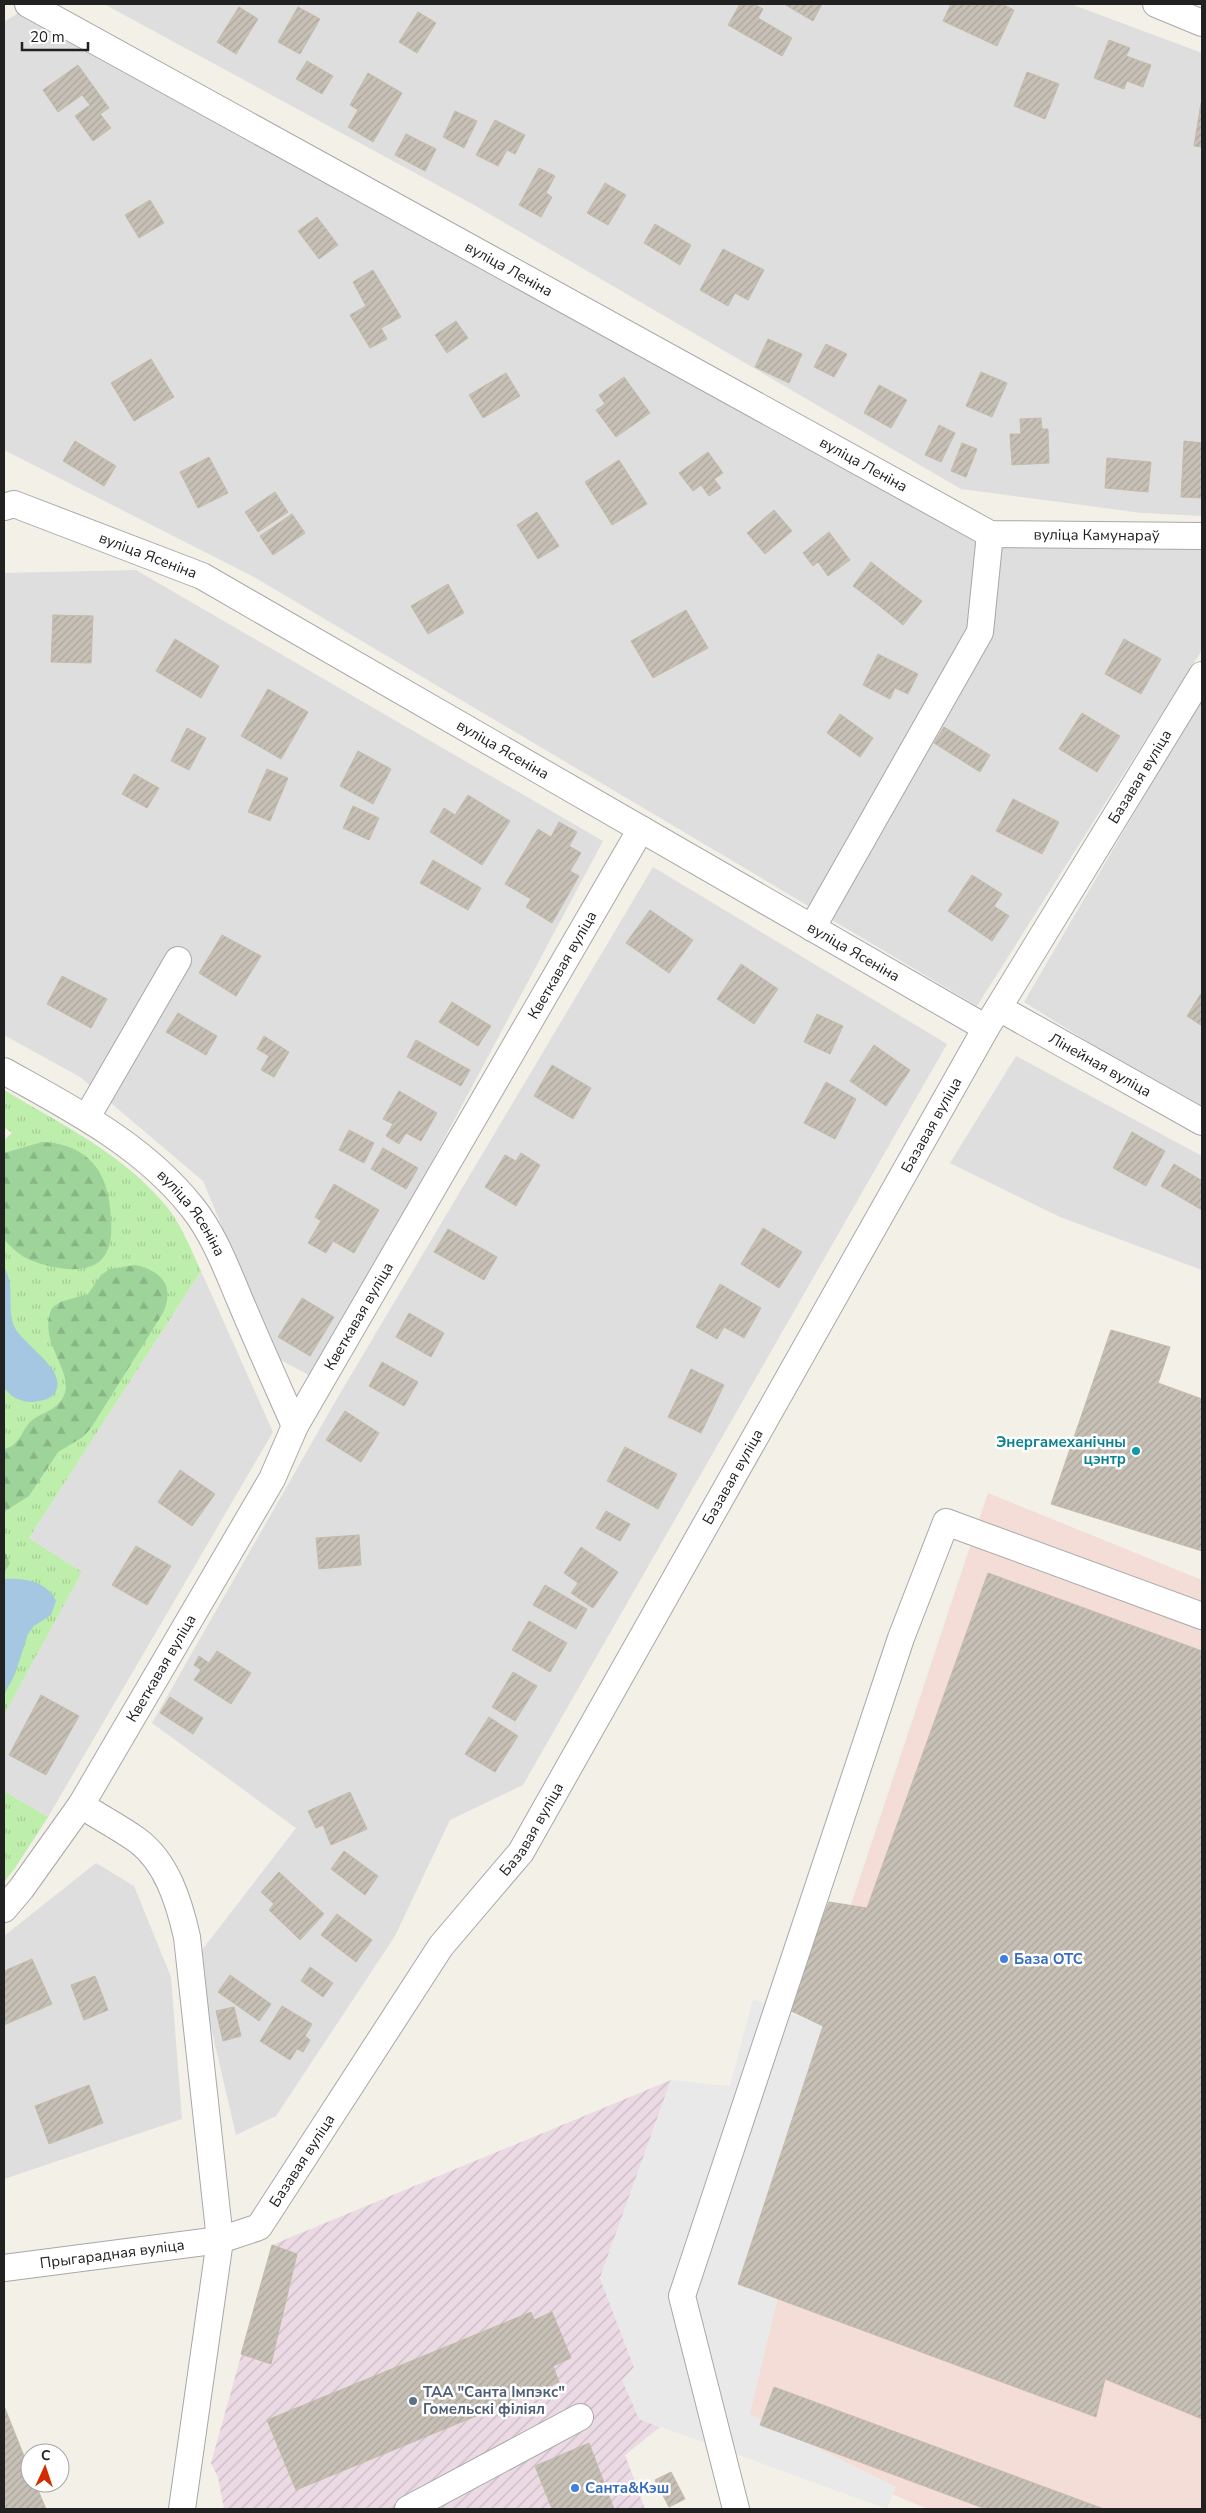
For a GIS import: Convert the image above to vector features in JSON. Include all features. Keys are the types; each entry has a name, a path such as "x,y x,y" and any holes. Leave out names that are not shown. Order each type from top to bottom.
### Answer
{"street":[{"name":"вуліца Леніна","path":"28,4 990,534"},
{"path":"1156,4 1202,23"},
{"name":"вуліца Ясеніна","path":"4,507 14,504 202,576 812,928 992,1018"},
{"name":"вуліца Камунараў","path":"990,534 1202,536"},
{"path":"812,928 980,632 990,534"},
{"name":"Базавая вуліца","path":"220,2240 259,2227 441,1946 521,1852 992,1018 1202,675"},
{"name":"Кветкавая вуліца","path":"4,1909 21,1889 81,1805 272,1479 295,1426 641,829"},
{"path":"87,1117 178,960"},
{"name":"Лінейная вуліца","path":"992,1018 1202,1122"},
{"name":"вуліца Ясеніна","path":"4,1071 87,1117 142,1156 167,1179 193,1208 225,1266 295,1426"},
{"path":"736,2509 682,2296 901,1638 946,1522 1202,1616"},
{"path":"81,1805 138,1841 155,1858 170,1882 181,1909 187,1937 220,2240 182,2509"},
{"name":"Прыгарадная вуліца","path":"4,2268 220,2240"},
{"path":"408,2509 580,2417"}],"shaded area":[{"path":"104,4 1071,4 1202,53 1202,516 1142,513 961,489 474,205"},
{"path":"23,10 984,544 1202,548 1202,650 977,1006 254,577 4,450 4,22"},
{"path":"136,570 603,841 316,1379 277,1358 203,1181 80,1077 4,1035 4,573"},
{"path":"1202,697 1202,1113 1024,1002"},
{"path":"653,867 947,1044 523,1785 450,1820 395,1936 276,2116 236,2135 195,1959 296,1828 152,1723 335,1402"},
{"path":"1016,1056 1202,1156 1202,1270 1060,1217 950,1163"},
{"path":"201,1271 273,1432 48,1817 4,1791 4,1715 82,1572 29,1538"},
{"name":"База ОТС","path":"988,1493 1202,1580 1202,2509 928,2509 746,2434 724,2286"},
{"path":"96,1863 134,1886 171,1977 182,2119 4,2179 4,1936"},
{"path":"753,1999 823,2026 738,2284 778,2297 750,2414 896,2487 887,2509 639,2419 622,2380 634,2367 600,2278 671,2080 730,2086"},
{"path":"671,2080 600,2278 634,2367 639,2419 660,2427 625,2455 645,2509 224,2509 218,2477 211,2463 272,2245"}],"green space":[{"path":"4,1090 70,1128 112,1156 150,1188 177,1222 201,1271 29,1538 82,1572 4,1715 4,1140 12,1133 4,1127"},
{"path":"42,1142 59,1144 85,1155 94,1165 107,1189 110,1204 111,1236 107,1252 94,1265 74,1269 52,1267 32,1261 21,1255 4,1240 4,1153"},
{"path":"135,1265 152,1271 164,1281 167,1295 163,1313 91,1428 83,1437 58,1452 29,1496 4,1512 4,1449 16,1442 33,1419 56,1406 65,1393 66,1382 63,1371 49,1335 48,1322 52,1308 60,1302 88,1294 101,1275 110,1269"},
{"path":"4,1551 10,1563 4,1573"},
{"path":"4,1791 48,1817 4,1882"}],"water":[{"path":"4,1267 10,1282 11,1312 14,1326 51,1367 56,1376 57,1385 54,1394 49,1398 36,1402 22,1401 12,1396 4,1388"},
{"path":"4,1579 34,1582 47,1589 56,1601 51,1615 34,1626 28,1634 15,1674 4,1695"}],"building":[{"path":"740,4 754,4 763,9 758,18 792,38 782,56 728,25"},
{"path":"784,4 822,4 813,21"},
{"path":"951,4 1002,4 1014,10 997,46 943,21"},
{"path":"239,7 258,19 236,54 217,42"},
{"path":"298,7 320,19 300,54 278,42"},
{"path":"418,12 436,23 417,53 399,42"},
{"path":"1109,40 1130,48 1126,56 1151,65 1143,87 1127,81 1124,89 1094,78"},
{"path":"307,61 333,76 322,94 296,79"},
{"path":"78,65 109,108 100,114 111,128 93,141 75,116 90,105 82,95 58,112 43,90"},
{"path":"1027,72 1059,84 1045,119 1014,106"},
{"path":"368,73 402,93 373,142 348,127 358,110 350,105"},
{"path":"1202,103 1202,147 1194,146"},
{"path":"455,111 477,121 464,148 443,137"},
{"path":"495,120 525,135 515,154 507,150 498,166 476,155"},
{"path":"406,134 436,149 425,171 395,155"},
{"path":"539,168 555,176 546,193 552,197 541,217 519,205"},
{"path":"605,183 626,195 608,225 587,213"},
{"path":"150,200 164,223 139,238 125,215"},
{"path":"317,217 338,245 319,259 298,231"},
{"path":"655,224 691,245 680,265 644,243"},
{"path":"723,249 764,270 748,300 735,293 728,306 700,290"},
{"path":"373,270 401,317 381,328 387,339 370,348 350,315 366,306 353,282"},
{"path":"456,321 468,338 447,353 435,335"},
{"path":"768,339 802,354 789,383 755,367"},
{"path":"826,344 847,354 834,377 814,367"},
{"path":"151,359 174,397 134,421 111,383"},
{"path":"981,372 1007,383 992,417 966,406"},
{"path":"506,373 520,396 483,418 469,395"},
{"path":"624,377 650,413 616,437 596,410 605,404 599,395"},
{"path":"879,385 907,400 891,428 864,413"},
{"path":"1041,418 1042,429 1048,429 1049,463 1012,465 1010,434 1021,434 1020,419"},
{"path":"939,425 955,433 941,462 925,455"},
{"path":"75,441 116,466 104,486 63,461"},
{"path":"1184,441 1202,443 1202,498 1181,497"},
{"path":"962,443 977,449 966,477 951,471"},
{"path":"708,452 723,473 714,479 721,488 709,496 701,485 693,491 679,473"},
{"path":"209,457 228,493 198,508 180,472"},
{"path":"1107,458 1151,462 1148,492 1105,488"},
{"path":"619,460 647,504 612,525 585,482"},
{"path":"275,492 288,512 258,532 245,512"},
{"path":"774,510 792,531 765,554 747,533"},
{"path":"537,512 559,546 538,559 517,525"},
{"path":"292,514 305,533 273,555 260,536"},
{"path":"829,532 850,560 828,576 818,562 813,566 803,553"},
{"path":"871,562 894,580 877,604 853,586"},
{"path":"894,580 922,601 903,625 877,604"},
{"path":"448,584 464,613 428,634 411,606"},
{"path":"686,610 708,648 653,678 631,641"},
{"path":"53,615 93,616 91,663 51,662"},
{"path":"175,639 219,666 201,698 156,671"},
{"path":"1124,639 1161,659 1141,694 1105,674"},
{"path":"878,654 918,674 908,694 895,688 890,699 863,685"},
{"path":"268,689 308,712 281,759 241,736"},
{"path":"1082,713 1120,736 1097,772 1059,749"},
{"path":"840,714 873,738 860,757 827,733"},
{"path":"944,727 990,755 980,772 934,743"},
{"path":"187,728 206,738 189,770 171,761"},
{"path":"358,751 391,769 373,804 340,786"},
{"path":"267,769 288,778 270,821 248,812"},
{"path":"134,774 159,788 147,808 122,794"},
{"path":"468,795 510,821 482,865 430,832 444,808 455,815"},
{"path":"1013,799 1059,822 1042,854 996,831"},
{"path":"353,806 379,818 369,840 343,828"},
{"path":"559,822 577,832 569,846 581,853 570,871 579,876 552,923 526,907 531,899 505,884 538,829 551,837"},
{"path":"433,860 481,888 468,910 420,883"},
{"path":"972,875 1002,894 994,906 1009,916 992,941 948,911"},
{"path":"650,910 693,940 669,973 626,943"},
{"path":"222,935 261,956 236,996 199,973"},
{"path":"741,964 778,989 754,1024 717,999"},
{"path":"62,976 107,999 91,1028 47,1004"},
{"path":"1202,992 1202,1026 1187,1016"},
{"path":"452,1002 491,1026 478,1046 439,1022"},
{"path":"178,1013 217,1036 206,1055 166,1032"},
{"path":"817,1014 843,1026 830,1054 804,1042"},
{"path":"264,1036 289,1052 274,1077 261,1070 269,1056 257,1049"},
{"path":"416,1040 470,1070 461,1086 407,1057"},
{"path":"874,1045 910,1070 886,1106 850,1081"},
{"path":"552,1065 591,1088 573,1119 534,1096"},
{"path":"826,1082 856,1099 835,1139 804,1123"},
{"path":"399,1091 437,1113 421,1141 406,1133 399,1144 386,1136 393,1124 383,1119"},
{"path":"349,1130 374,1143 364,1163 339,1150"},
{"path":"1132,1132 1165,1151 1146,1186 1113,1168"},
{"path":"383,1148 418,1168 406,1189 371,1169"},
{"path":"521,1153 540,1165 516,1206 485,1187 505,1155 516,1161"},
{"path":"1174,1164 1201,1180 1202,1178 1202,1210 1161,1186"},
{"path":"334,1184 379,1210 354,1253 333,1241 326,1253 308,1243 321,1221 315,1217"},
{"path":"763,1228 802,1252 779,1288 741,1264"},
{"path":"448,1229 497,1257 484,1280 434,1252"},
{"path":"720,1284 761,1308 744,1338 724,1327 717,1339 696,1327"},
{"path":"302,1298 334,1317 310,1356 278,1337"},
{"path":"409,1313 444,1333 431,1357 396,1337"},
{"name":"Энергамеханічны цэнтр","path":"1111,1330 1170,1347 1158,1383 1202,1399 1202,1551 1051,1504"},
{"path":"382,1362 418,1382 404,1406 369,1386"},
{"path":"691,1369 724,1385 701,1433 668,1417"},
{"path":"345,1411 379,1433 361,1462 326,1440"},
{"path":"625,1447 677,1474 658,1509 607,1481"},
{"path":"180,1470 215,1494 192,1526 158,1502"},
{"path":"606,1511 630,1524 620,1541 596,1528"},
{"path":"359,1535 361,1565 319,1569 316,1538"},
{"path":"136,1546 171,1566 147,1605 112,1585"},
{"path":"581,1547 618,1572 593,1608 571,1593 578,1583 564,1573"},
{"name":"База ОТС","path":"988,1573 1202,1651 1202,2419 1105,2379 1096,2417 738,2284 823,2026 787,2009 829,1902 867,1908"},
{"path":"545,1585 587,1609 576,1629 533,1605"},
{"path":"529,1621 567,1643 550,1672 512,1650"},
{"path":"217,1651 251,1673 231,1704 194,1680 201,1670 194,1665 199,1656 209,1663"},
{"path":"513,1672 537,1686 515,1721 492,1707"},
{"path":"41,1695 79,1716 46,1775 9,1755"},
{"path":"170,1697 203,1718 193,1734 160,1713"},
{"path":"489,1717 518,1736 495,1772 465,1754"},
{"path":"350,1792 367,1829 331,1845 323,1825 316,1828 308,1811"},
{"path":"344,1851 378,1876 365,1895 331,1869"},
{"path":"279,1872 324,1914 300,1940 269,1910 274,1904 261,1892"},
{"path":"337,1914 372,1940 356,1962 321,1935"},
{"path":"32,1959 52,2004 4,2025 4,1971"},
{"path":"310,1967 333,1983 323,1997 301,1981"},
{"path":"230,1975 271,2004 259,2021 218,1992"},
{"path":"95,1976 108,2010 84,2020 71,1985"},
{"path":"282,2006 312,2024 305,2036 310,2040 303,2052 297,2049 290,2060 260,2041"},
{"path":"234,2007 241,2036 223,2041 216,2011"},
{"path":"89,2085 103,2123 49,2144 35,2106"},
{"path":"272,2245 297,2254 271,2364 241,2354"},
{"name":"ТАА \"Санта Імпэкс\" Гомельскі філіял","path":"531,2312 534,2320 552,2312 571,2358 553,2366 559,2382 296,2490 267,2420"},
{"path":"774,2387 1104,2509 986,2509 760,2425"},
{"path":"4,2406 20,2446 20,2493 39,2493 46,2509 4,2509"},
{"name":"Санта&Кэш","path":"589,2443 614,2509 552,2509 535,2466"},
{"path":"671,2472 685,2499 669,2507 655,2480"}],"place":[{"name":"Энергамеханічны цэнтр","path":"1136,1451"},
{"name":"База ОТС","path":"1004,1959"},
{"name":"ТАА \"Санта Імпэкс\" Гомельскі філіял","path":"413,2401"},
{"name":"Санта&Кэш","path":"575,2488"}]}
